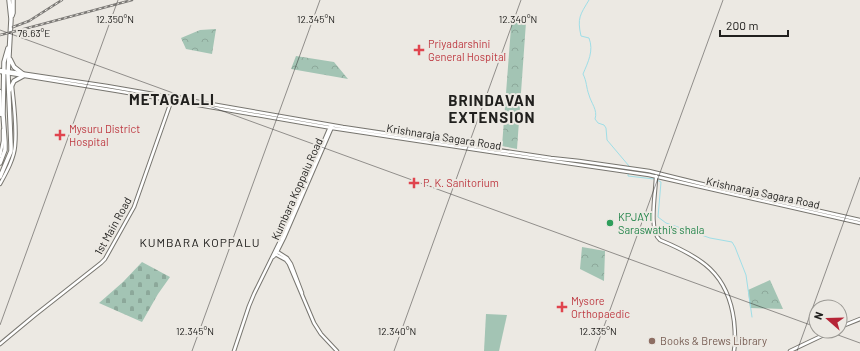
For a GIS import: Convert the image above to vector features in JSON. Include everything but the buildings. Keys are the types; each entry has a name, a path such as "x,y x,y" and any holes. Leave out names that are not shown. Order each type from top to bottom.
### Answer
{"highway":[{"path":"0,177 11,151 9,92 3,71 9,56 11,19 9,0"},
{"path":"11,19 13,13 13,0"},
{"path":"0,163 5,150 6,142 3,114 3,71 4,62 10,43"},
{"path":"9,56 14,67 23,75 14,81 9,92"},
{"path":"0,76 3,83"}],"main road":[{"name":"Krishnaraja Sagara Road","path":"3,71 498,153 629,170 707,189 860,222"},
{"path":"0,184 9,165 15,146 12,84"},
{"path":"0,91 3,131 0,156"},
{"name":"1st Main Road","path":"0,344 105,259 134,208 172,99"},
{"name":"Kumbara Koppalu Road","path":"234,351 249,306 276,253 332,126"},
{"path":"656,177 653,225 655,234 658,239 681,249 697,259 722,282 727,291 733,314 735,351"},
{"path":"276,253 289,264 315,325 321,334 337,351"},
{"path":"848,324 860,319"},
{"path":"790,351 815,339"}],"green space":[{"path":"512,14 526,22 517,149 502,146"},
{"path":"216,29 212,54 186,49 181,38 200,30"},
{"path":"296,56 334,62 348,79 291,69"},
{"path":"582,247 605,251 604,281 580,269"},
{"path":"142,262 170,277 158,294 142,322 99,303 123,282"},
{"path":"770,280 783,309 750,308 748,290"},
{"path":"486,314 507,315 499,351 484,351"}],"waterway":[{"path":"589,0 581,13 579,25 581,36 589,38 591,47 590,56 583,74 595,110 595,119 598,123 604,125 606,128 607,140 629,166 628,176 654,179"},
{"path":"657,180 661,182 658,217 666,223 710,238 732,242 746,275 752,317"}],"railway":[{"path":"13,27 29,21 62,0"},
{"path":"0,35 132,0"}],"place":[{"name":"Priyadarshini General Hospital","path":"419,50"},
{"name":"Mysuru District Hospital","path":"60,135"},
{"name":"P. K. Sanitorium","path":"414,183"},
{"name":"KPJAYI Saraswathi's shala","path":"610,223"},
{"name":"Mysore Orthopaedic","path":"562,307"},
{"name":"Books & Brews Library","path":"652,341"}],"district":[{"name":"METAGALLI","path":"172,100"},
{"name":"BRINDAVAN EXTENSION","path":"492,110"},
{"name":"KUMBARA KOPPALU","path":"200,243"}]}
